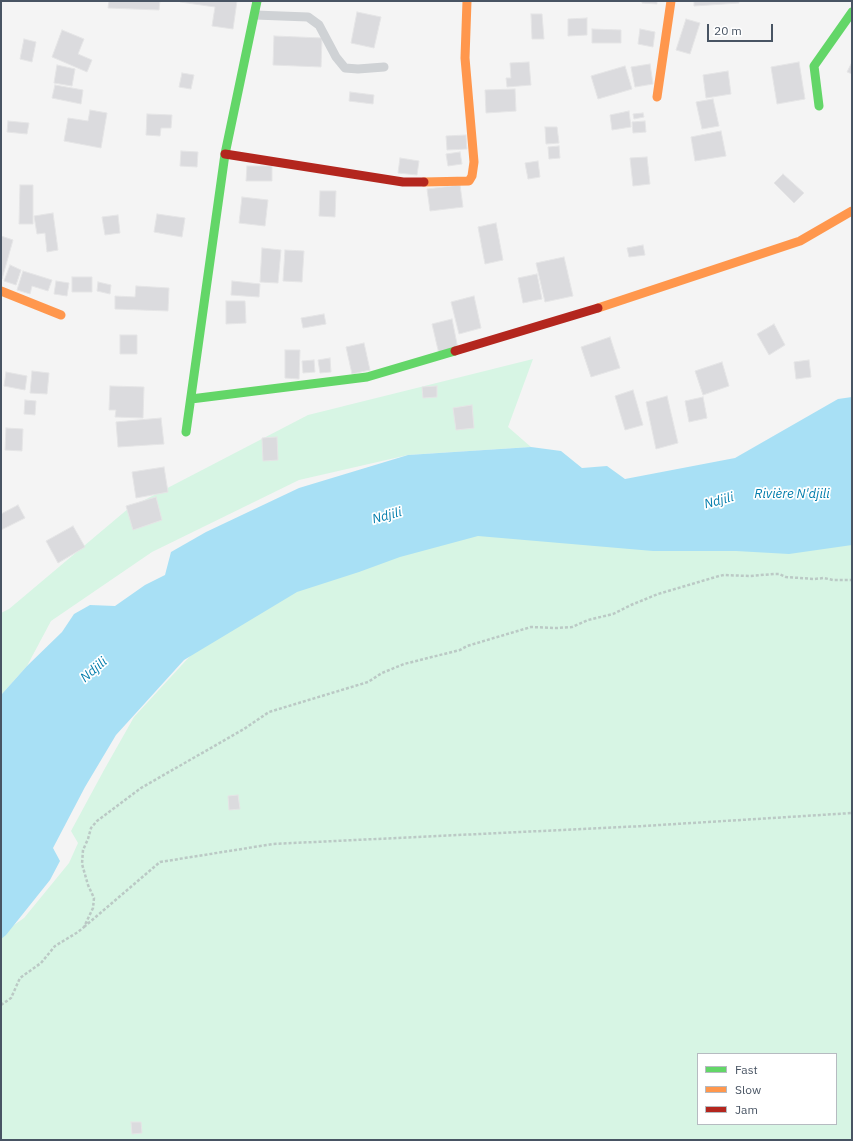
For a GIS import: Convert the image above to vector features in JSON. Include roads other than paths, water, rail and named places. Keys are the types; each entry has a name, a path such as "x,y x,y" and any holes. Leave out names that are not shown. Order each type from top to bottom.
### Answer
{"street":[{"path":"186,432 225,154 257,1"},
{"path":"225,154 403,182 469,181 472,176 474,162 465,58 466,1"},
{"path":"657,97 671,1"},
{"path":"819,106 814,66 852,12"},
{"path":"191,399 367,377 620,302 800,241 852,211"},
{"path":"1,291 61,315"}],"lane":[{"path":"255,15 308,17 319,25 336,57 345,68 358,69 384,66"}],"water":[{"name":"Rivière N'djili","path":"852,397 852,545 789,554 736,551 653,551 478,536 400,557 297,592 184,660 116,735 85,787 53,848 60,861 50,880 6,935 1,939 1,695 27,666 62,632 74,614 90,605 115,606 145,585 165,575 171,552 206,532 299,488 408,455 531,447 561,451 582,468 607,466 625,479 735,458 838,399"}],"water label":[{"name":"Ndjili","path":"719,501"},
{"name":"Ndjili","path":"387,516"},
{"name":"Ndjili","path":"94,670"}]}
